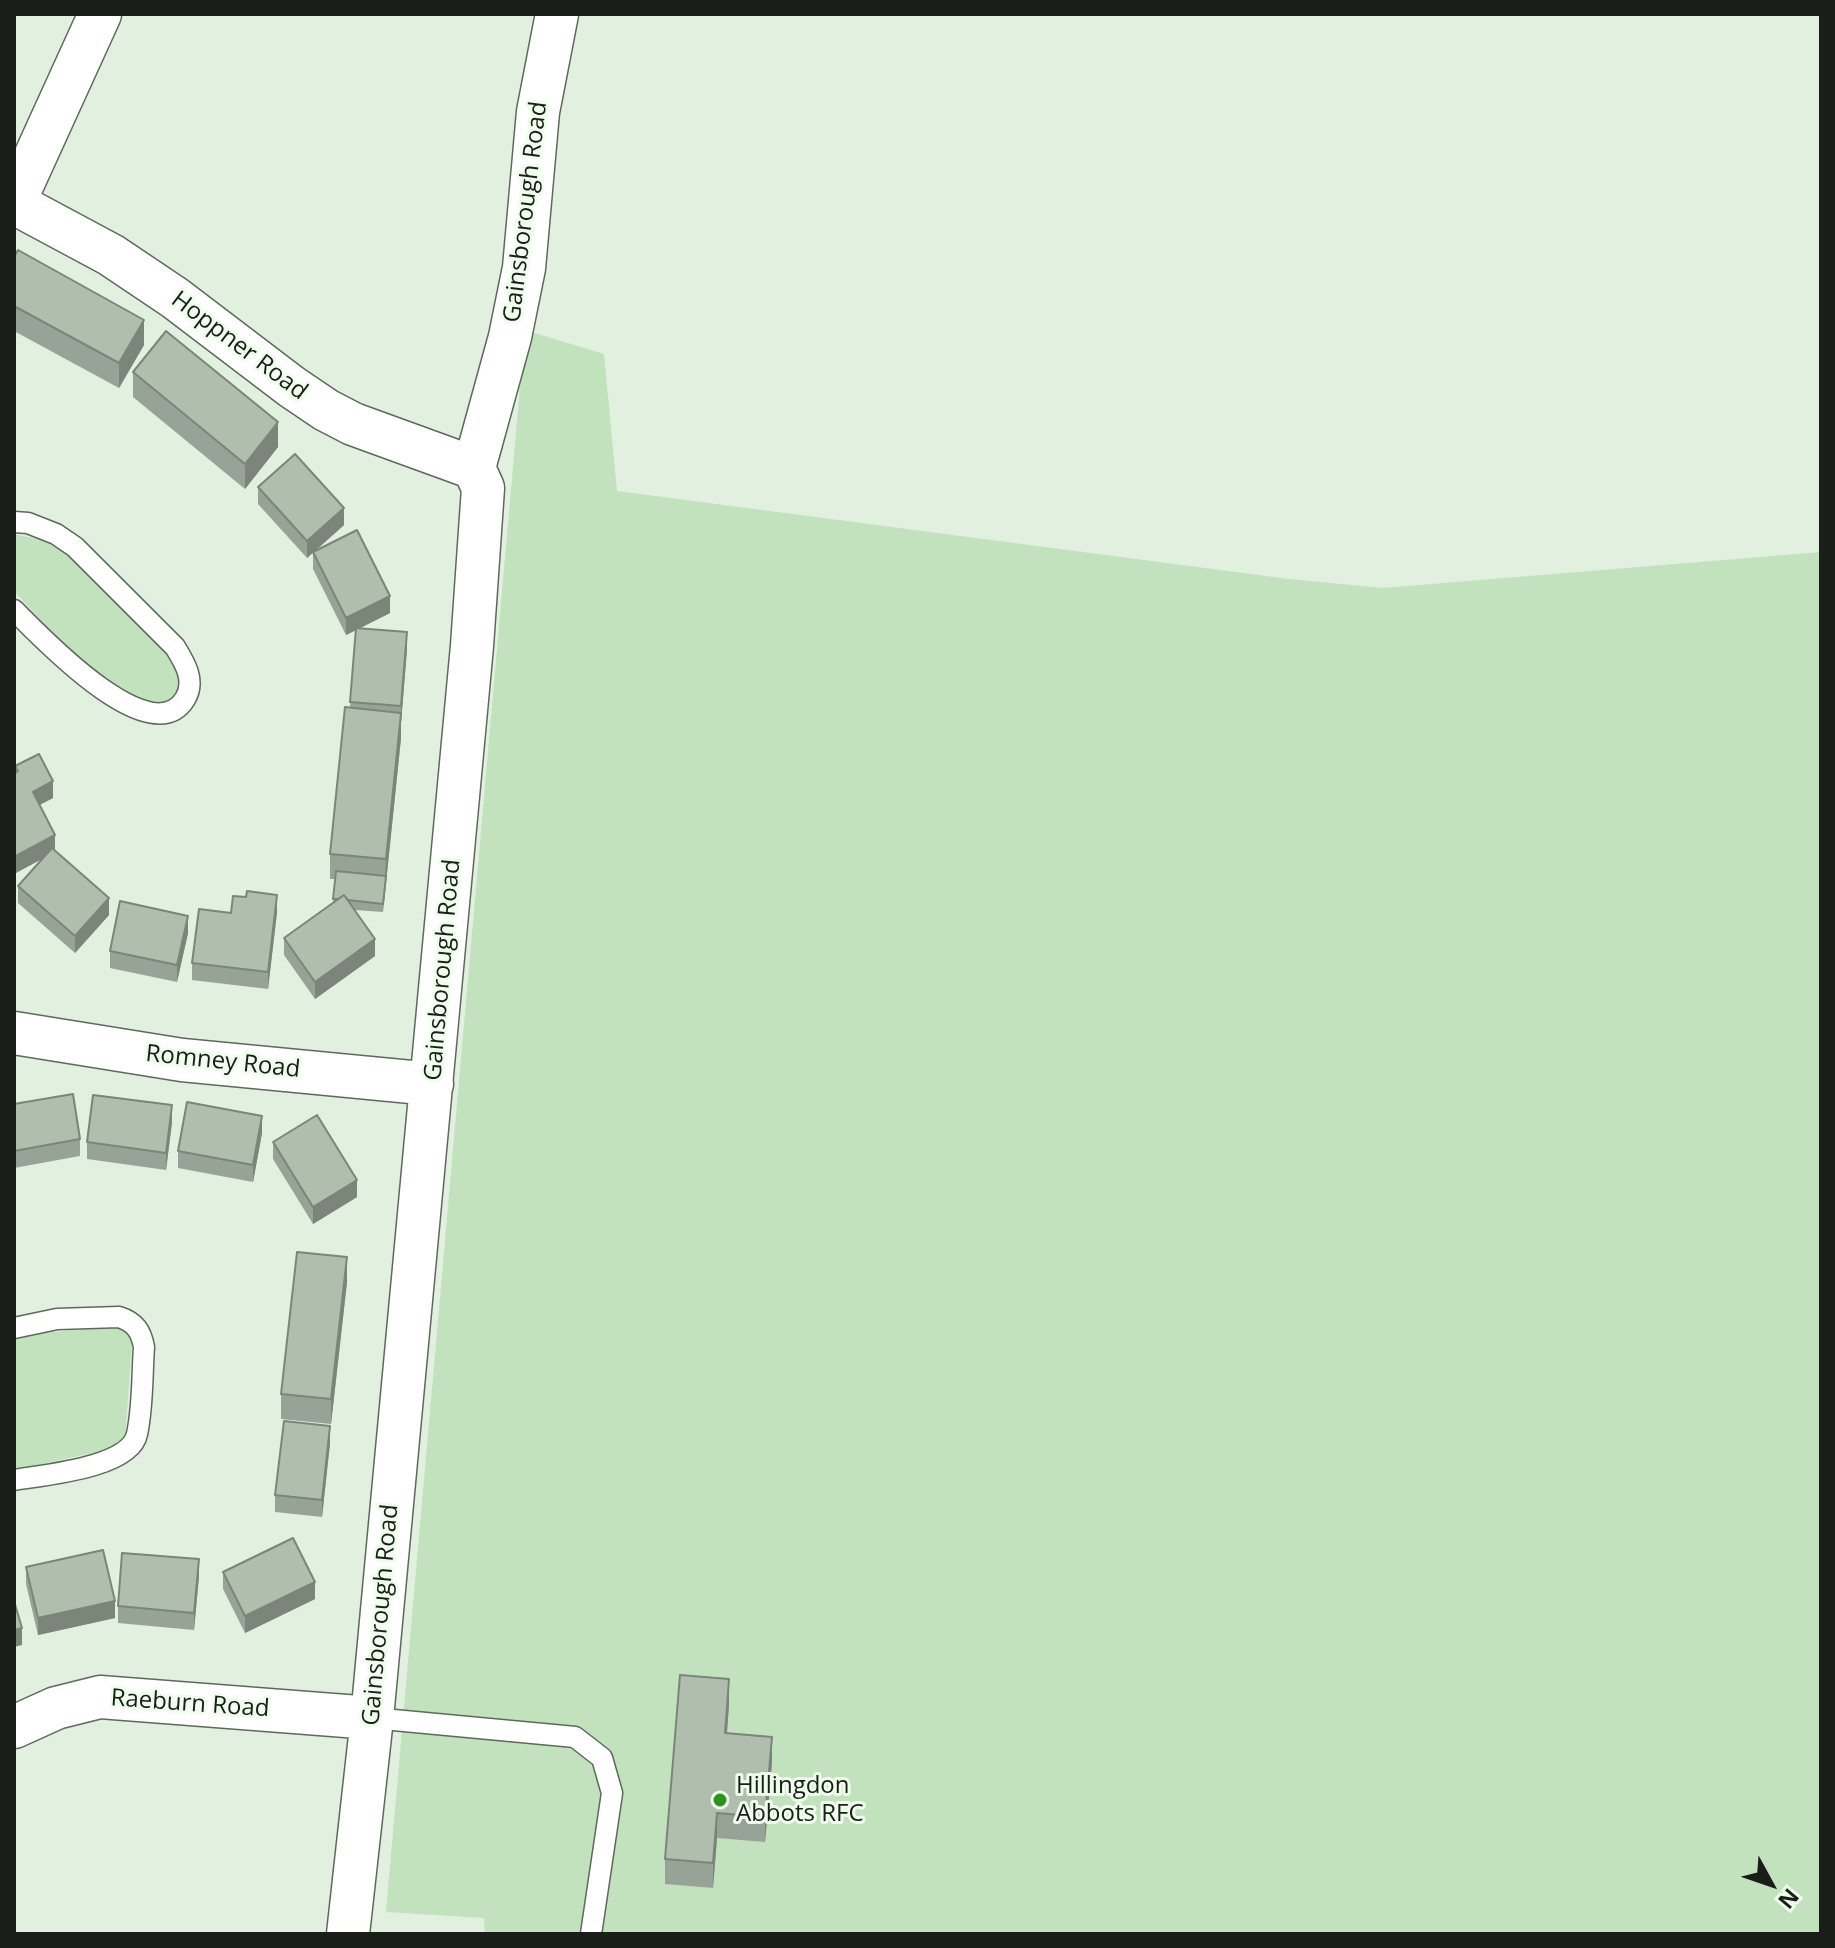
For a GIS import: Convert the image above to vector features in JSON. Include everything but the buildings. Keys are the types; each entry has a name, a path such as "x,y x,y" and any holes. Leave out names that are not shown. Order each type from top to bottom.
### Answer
{"street":[{"path":"14,203 100,14"},
{"name":"Gainsborough Road","path":"348,1934 372,1718 472,646 483,488 474,468 510,337 524,268 538,112 557,14"},
{"name":"Hoppner Road","path":"14,203 124,264 326,410 353,424 474,468"},
{"name":"Romney Road","path":"14,1033 182,1060 432,1084"},
{"name":"Raeburn Road","path":"14,1727 56,1708 100,1697 372,1718"}],"lane":[{"path":"14,522 28,523 56,534 75,547 122,593 175,647 188,666 186,697 175,710 160,715 123,703 105,692 14,610"},
{"path":"14,1328 57,1319 119,1317 136,1327 142,1335 144,1347 137,1434 128,1449 102,1463 14,1480"},
{"path":"372,1718 575,1737 602,1758 612,1793 591,1934"}],"green space":[{"path":"525,330 604,354 617,491 1289,579 1383,588 1821,552 1821,1934 485,1934 484,1918 386,1912"},
{"path":"14,534 50,542 73,554 170,651 182,680 177,695 160,706 134,698 98,674 68,648 14,591"},
{"path":"116,1326 127,1332 132,1343 125,1439 111,1449 14,1470 14,1339 33,1334"}],"place":[{"name":"Hillingdon Abbots RFC","path":"720,1800"}]}
